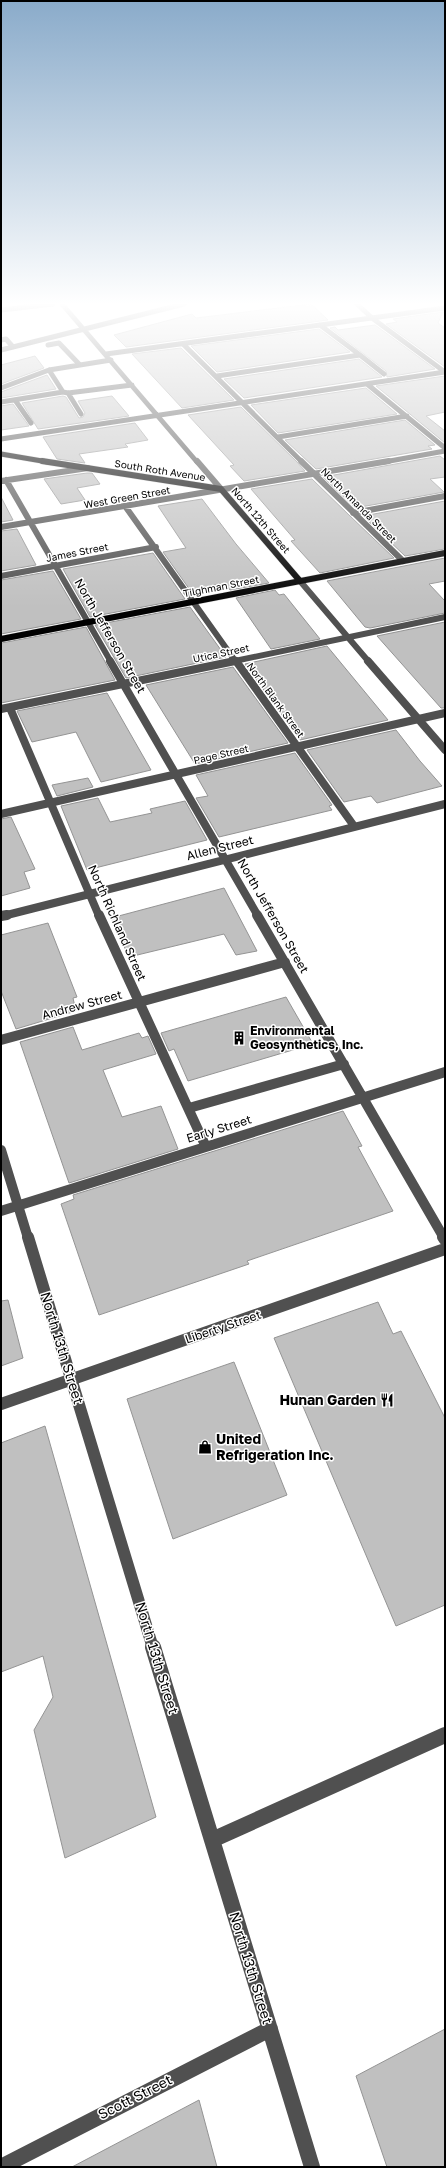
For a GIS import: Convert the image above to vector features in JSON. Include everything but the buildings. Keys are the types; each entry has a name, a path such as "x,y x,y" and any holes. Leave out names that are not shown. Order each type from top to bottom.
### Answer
{"main road":[{"name":"South Roth Avenue","path":"1,454 221,489"},
{"name":"North 12th Street","path":"221,489 300,581"},
{"name":"Tilghman Street","path":"1,639 445,553"}],"street":[{"path":"19,405 31,423"},
{"path":"74,405 81,414"},
{"name":"North 12th Street","path":"149,405 221,489"},
{"path":"1,439 222,405"},
{"name":"North Amanda Street","path":"246,405 403,561"},
{"path":"393,405 445,448"},
{"path":"278,437 407,416"},
{"name":"West Green Street","path":"1,527 445,451"},
{"path":"3,481 88,468"},
{"name":"North Jefferson Street","path":"3,481 30,522 56,566 445,1240"},
{"path":"353,513 445,496"},
{"name":"North Blank Street","path":"125,506 156,547 193,602 354,826"},
{"name":"James Street","path":"1,576 156,547"},
{"name":"North 12th Street","path":"300,581 445,750"},
{"name":"Utica Street","path":"5,709 445,617"},
{"name":"North Richland Street","path":"5,709 50,803 89,894 206,1147"},
{"name":"Page Street","path":"1,814 445,712"},
{"name":"Allen Street","path":"1,916 445,804"},
{"name":"Andrew Street","path":"1,1040 285,962"},
{"path":"188,1108 344,1064"},
{"name":"Early Street","path":"1,1211 445,1072"},
{"name":"North 13th Street","path":"1,1150 312,2167"},
{"name":"Liberty Street","path":"1,1404 445,1249"},
{"path":"212,1840 445,1735"},
{"name":"Scott Street","path":"1,2167 270,2029"}],"place":[{"name":"Environmental Geosynthetics, Inc.","path":"239,1038"},
{"name":"Hunan Garden","path":"387,1400"},
{"name":"United Refrigeration Inc.","path":"205,1447"}]}
